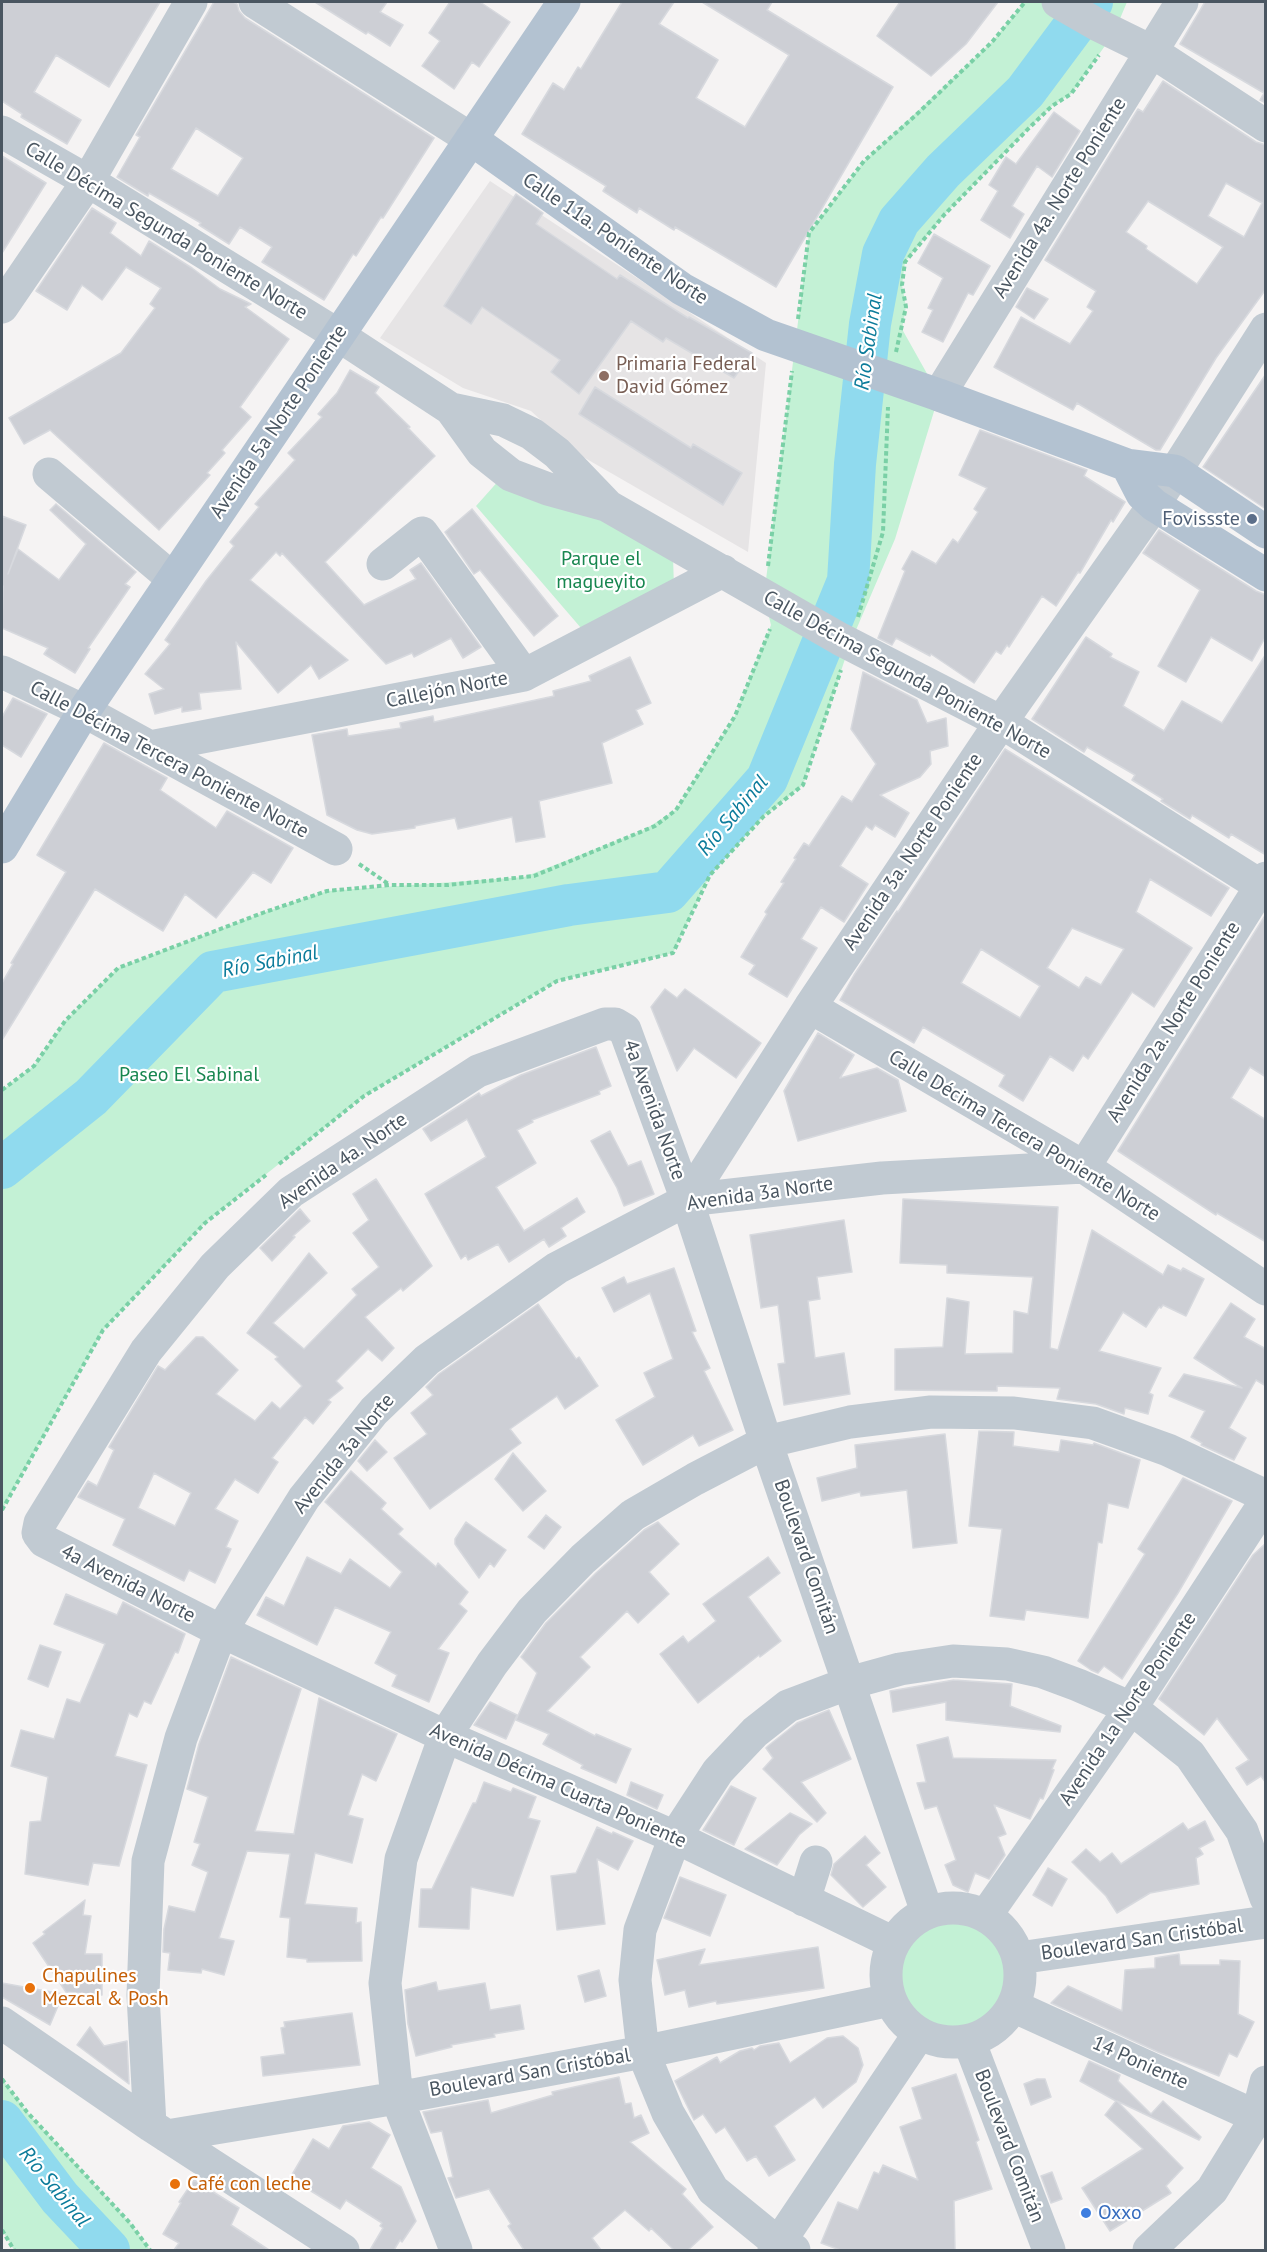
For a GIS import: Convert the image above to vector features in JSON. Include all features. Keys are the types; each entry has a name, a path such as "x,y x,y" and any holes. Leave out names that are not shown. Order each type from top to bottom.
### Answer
{"main road":[{"name":"Avenida 5a Norte Poniente","path":"2,847 84,711 564,2"},
{"name":"Calle 11a. Poniente Norte","path":"471,139 682,289 766,334 1127,465 1175,471"},
{"path":"1127,465 1142,494 1154,504 1266,575"},
{"path":"1175,471 1266,532"}],"street":[{"path":"2,307 88,181 191,2"},
{"name":"Calle 11a. Poniente Norte","path":"255,2 471,139"},
{"path":"1058,2 1151,51 1266,126"},
{"name":"Avenida 4a. Norte Poniente","path":"939,395 1182,2"},
{"name":"Calle Décima Segunda Poniente Norte","path":"2,132 88,181 338,335 451,409 482,452 511,475 548,489 606,505 845,642 1001,722 1264,884"},
{"name":"Avenida 3a. Norte Poniente","path":"687,1200 810,1007 1001,722 1154,504 1266,329"},
{"name":"Calle Décima Segunda Poniente Norte","path":"451,409 503,420 532,434 557,453 606,505"},
{"path":"49,474 173,579"},
{"path":"383,564 422,533 524,675"},
{"name":"Callejón Norte","path":"150,747 524,675 723,571"},
{"name":"Calle Décima Tercera Poniente Norte","path":"2,672 84,711 336,849"},
{"name":"Avenida 2a. Norte Poniente","path":"1084,1167 1264,884"},
{"name":"Calle Décima Tercera Poniente Norte","path":"810,1007 1084,1167 1266,1289"},
{"name":"Avenida 4a. Norte","path":"38,1533 40,1523 146,1351 215,1266 291,1192 478,1071 604,1024 615,1024"},
{"name":"4a Avenida Norte","path":"615,1024 625,1030 687,1200"},
{"name":"Avenida 3a Norte","path":"159,2130 142,1995 148,1861 181,1738 221,1631 304,1498 374,1411 427,1360 557,1268 687,1200 882,1178 1084,1167"},
{"name":"Boulevard Comitán","path":"687,1200 766,1442 927,1912"},
{"path":"456,2250 397,2097 385,1983 401,1859 445,1736 492,1664 532,1611 583,1559 633,1515 766,1442 850,1422 931,1412 1014,1413 1093,1423 1168,1450 1266,1496"},
{"name":"Avenida 1a Norte Poniente","path":"986,1915 1131,1708 1266,1501"},
{"name":"4a Avenida Norte","path":"38,1533 44,1541 221,1631"},
{"name":"Avenida Décima Cuarta Poniente","path":"221,1631 445,1736 675,1837 894,1943"},
{"path":"919,2034 782,2248 713,2190 668,2113 642,2052 635,1980 640,1930 675,1837 718,1771 755,1732 788,1706 849,1683 900,1669 953,1661 1007,1664 1043,1672 1131,1708 1190,1755 1242,1831 1266,1898"},
{"path":"804,1900 816,1862"},
{"path":"947,1907 967,1908 986,1915 1006,1933 1019,1958 1021,1974 1019,1990 1013,2006 1002,2022 987,2034 969,2041 952,2043 919,2034 905,2023 890,2000 886,1976 887,1961 894,1943 913,1921 927,1912 947,1907"},
{"name":"Boulevard San Cristóbal","path":"1019,1958 1266,1922"},
{"name":"Boulevard San Cristóbal","path":"159,2130 397,2097 642,2052 890,2000"},
{"name":"14 Poniente","path":"1013,2006 1261,2119"},
{"path":"2,2023 159,2130 343,2250"},
{"name":"Boulevard Comitán","path":"969,2041 1049,2250"},
{"path":"1149,2250 1212,2190 1261,2119 1266,2082"}],"path":[{"path":"557,981 673,953 710,875 763,817 802,785 845,642 884,532 883,376 906,307 902,285 905,262 944,215 1030,127 1052,106 1071,94 1106,29"},
{"path":"336,849 390,885"},
{"path":"2,2079 27,2112 130,2223 150,2250"},
{"path":"2,2230 14,2250"}],"shaded area":[{"name":"Primaria Federal David Gómez","path":"490,181 766,363 748,552 578,454 531,411 463,388 380,338"}],"green space":[{"name":"Paseo El Sabinal","path":"1025,2 1127,2 1114,33 1071,94 1052,106 1030,127 944,215 905,262 902,285 906,307 902,329 939,395 895,539 850,644 803,785 763,817 710,875 673,953 557,981 364,1096 205,1223 103,1330 2,1510 2,1090 34,1066 65,1021 118,968 327,891 524,877 642,831 676,810 735,716 771,625 764,596 809,233 864,161 992,42"},
{"name":"Parque el magueyito","path":"501,478 600,509 673,557 674,587 587,635 476,506"},
{"path":"953,1920 975,1924 993,1936 1005,1954 1009,1976 1005,1998 993,2016 975,2028 953,2032 931,2028 913,2016 901,1998 897,1976 901,1954 913,1936 931,1924"},
{"path":"2,2079 27,2112 130,2223 150,2250 14,2250 2,2230"}],"building":[{"path":"2,2 160,2 109,87 56,55 34,92 81,120 67,144 21,117 22,114 2,101"},
{"path":"214,2 233,2 237,4 245,18 434,138 383,218 381,217 356,256 353,254 324,300 262,262 272,247 240,227 229,244 199,225 201,223 117,177 140,137 136,135","holes":["196,128 243,158 218,196 171,169"]},
{"path":"315,2 387,2 380,12 403,25 390,46"},
{"path":"450,2 480,2 510,22 479,67 472,62 454,89 422,66 440,41 429,33"},
{"path":"622,2 674,2 659,24 718,60 696,98 745,127 789,55 702,2 772,2 767,10 893,87 776,287 675,227 674,230 639,208 637,213 603,191 606,186 522,134 553,83 564,90 578,67 581,69"},
{"path":"900,2 998,2 966,44 931,76 877,36"},
{"path":"1205,2 1266,2 1266,103 1260,100 1264,93 1180,44"},
{"path":"1163,81 1256,142 1266,145 1266,289 1216,358 1160,450 1156,450 1077,403 1073,410 994,367 1021,317 1070,344 1093,311 1087,307 1096,291 1045,260 1138,109 1143,112","holes":["1226,183 1262,203 1244,237 1208,216","1148,201 1223,247 1197,284 1146,249 1147,246 1126,232"]},
{"path":"1054,112 1080,131 1052,177 1037,166 1012,206 1024,214 1010,238 981,220 998,191 989,185 1006,157 1016,164"},
{"path":"2,156 46,183 2,253"},
{"path":"516,194 543,213 536,224 617,279 620,275 688,318 752,353 734,378 666,338 663,342 631,321 579,394 551,372 560,360 482,307 471,324 444,306"},
{"path":"92,208 116,223 110,233 141,256 149,241 220,289 251,304 245,307 289,339 240,407 251,417 222,450 225,453 207,473 210,475 159,530 50,430 24,444 9,418 121,353 155,308 150,304 161,288 126,267 102,300 82,285 67,310 36,291"},
{"path":"934,234 990,266 973,295 968,293 943,342 922,332 933,310 928,308 943,278 918,263"},
{"path":"1027,288 1048,299 1034,319 1016,307"},
{"path":"350,370 379,387 375,393 410,427 408,428 435,456 325,562 364,605 416,579 410,570 421,563 481,647 463,658 451,638 414,657 412,653 386,664 282,553 280,556 276,552 250,580 348,660 319,679 311,665 278,693 236,642 241,689 199,693 201,709 182,712 182,707 155,714 149,694 164,689 145,674 170,644 165,640 206,581 234,546 230,542 259,507 255,504 295,460 288,453 322,417 318,414 337,393"},
{"path":"1266,374 1266,509 1203,467"},
{"path":"595,387 691,448 693,444 742,473 723,505 579,414"},
{"path":"980,430 1087,470 1084,476 1125,502 1056,606 1042,596 1009,647 1007,645 1001,654 996,651 974,683 931,654 930,656 896,638 892,645 878,638 905,571 902,569 912,551 936,564 953,539 958,543 978,512 974,509 987,488 959,475"},
{"path":"56,504 136,572 125,584 130,587 88,648 90,649 75,673 44,654 48,648 2,628 2,516 26,525 8,574 18,549 59,580 86,544 50,510"},
{"path":"472,509 558,616 534,636 480,570 474,574 445,532"},
{"path":"1159,530 1266,595 1266,636 1252,661 1211,637 1186,682 1158,666 1200,590 1143,553"},
{"path":"1086,637 1112,654 1110,657 1139,672 1123,706 1164,731 1182,701 1222,723 1266,654 1266,855 1231,834 1229,838 1192,815 1190,819 1132,780 1135,775 1087,747 1084,752 1032,719"},
{"path":"630,657 651,703 636,710 643,724 602,743 612,783 539,801 545,837 516,842 512,817 458,829 455,818 415,826 415,828 372,834 357,830 327,815 312,735 347,729 348,736 401,728 400,723 433,716 434,722 554,696 553,691 591,681 589,676"},
{"path":"863,672 917,700 927,723 946,718 948,746 930,751 931,764 920,777 880,795 909,813 895,837 875,825 872,830 866,826 840,866 868,884 844,922 821,907 801,939 817,948 787,997 749,974 755,965 741,957 767,914 765,912 784,883 781,882 804,843 809,846 842,796 852,802 876,764 851,729"},
{"path":"13,698 47,714 21,757 2,745 2,717"},
{"path":"104,743 167,778 160,790 216,828 227,811 293,848 271,883 253,872 216,918 185,894 163,931 95,889 2,1040 2,983 13,964 11,963 66,872 37,855"},
{"path":"1005,749 1229,888 1211,916 1150,879 1136,912 1192,948 1154,1007 1132,992 1088,1059 1083,1055 1073,1071 1050,1056 1023,1101 999,1086 1005,1075 923,1027 914,1043 840,1000 854,975","holes":["1072,928 1124,949 1101,985 1086,977 1079,988 1047,968","981,949 1040,986 1020,1018 961,983"]},
{"path":"1266,914 1266,1077 1250,1067 1231,1098 1266,1120 1266,1242 1217,1213 1216,1215 1118,1151"},
{"path":"665,989 677,998 685,989 761,1043 736,1078 694,1048 677,1071 651,1007"},
{"path":"818,1033 854,1055 840,1078 877,1068 898,1080 906,1111 798,1141 784,1091"},
{"path":"596,1047 611,1086 599,1091 600,1094 532,1120 533,1122 517,1130 536,1163 496,1187 524,1231 577,1198 585,1212 561,1228 566,1236 549,1247 544,1239 509,1262 498,1244 468,1260 466,1255 461,1259 425,1194 486,1157 467,1119 431,1141 423,1129 479,1093 481,1096 521,1075"},
{"path":"610,1131 628,1166 641,1161 654,1194 624,1206 617,1188 591,1141"},
{"path":"376,1179 432,1266 403,1291 401,1288 365,1317 394,1348 382,1361 368,1349 336,1381 343,1388 328,1400 331,1402 313,1424 305,1417 272,1458 278,1462 258,1493 235,1479 215,1509 238,1521 226,1547 231,1549 215,1583 189,1570 184,1581 113,1545 125,1519 78,1497 88,1481 97,1486 114,1450 109,1447 158,1366 165,1370 196,1337 203,1337 238,1370 216,1394 255,1421 272,1402 280,1409 302,1386 275,1359 278,1357 247,1333 309,1253 327,1273 273,1323 304,1349 357,1295 352,1289 379,1267 353,1233 369,1220 353,1194","holes":["154,1473 191,1493 175,1526 138,1508"]},
{"path":"903,1199 1058,1207 1050,1348 1058,1350 1092,1230 1163,1275 1168,1265 1181,1271 1183,1268 1204,1279 1186,1316 1163,1305 1159,1307 1146,1327 1123,1312 1099,1351 1161,1368 1149,1393 1153,1395 1148,1414 1125,1408 1124,1414 1096,1404 1057,1399 1060,1388 997,1386 997,1391 895,1390 895,1349 943,1347 947,1298 969,1302 965,1354 1013,1353 1014,1311 1028,1314 1033,1277 947,1273 947,1265 900,1263"},
{"path":"300,1209 310,1221 293,1236 295,1237 272,1261 260,1248"},
{"path":"844,1220 852,1272 817,1277 820,1299 808,1301 815,1358 844,1353 850,1394 784,1405 778,1364 785,1363 778,1305 761,1308 750,1235"},
{"path":"674,1268 696,1331 692,1332 710,1368 704,1371 733,1430 699,1446 693,1435 643,1465 616,1420 655,1397 644,1373 673,1359 650,1293 614,1312 602,1288 624,1277 627,1284"},
{"path":"1231,1303 1255,1319 1244,1337 1266,1349 1266,1386 1256,1380 1229,1428 1246,1438 1234,1460 1201,1445 1202,1443 1191,1437 1205,1411 1169,1396 1184,1374 1242,1388 1194,1358"},
{"path":"538,1304 576,1359 579,1357 598,1386 565,1409 557,1396 510,1429 521,1443 430,1509 394,1458 427,1434 411,1413 433,1395 426,1387 439,1374"},
{"path":"979,1431 1014,1432 1013,1446 1059,1452 1061,1440 1093,1445 1094,1443 1140,1460 1128,1508 1108,1503 1102,1543 1098,1542 1088,1618 1026,1610 1024,1620 990,1616 1002,1529 969,1526"},
{"path":"945,1434 957,1543 913,1548 907,1490 861,1496 860,1492 822,1501 817,1478 857,1468 855,1445"},
{"path":"375,1440 387,1452 367,1471 358,1461"},
{"path":"513,1453 546,1491 523,1511 495,1479"},
{"path":"351,1471 386,1503 381,1509 403,1529 398,1534 436,1567 438,1563 468,1592 459,1604 467,1611 438,1649 449,1653 429,1702 392,1686 397,1675 375,1663 391,1632 335,1607 317,1645 257,1615 266,1597 284,1606 307,1557 341,1574 350,1559 390,1588 402,1572 325,1502"},
{"path":"1183,1478 1232,1501 1178,1593 1122,1679 1104,1666 1098,1673 1091,1670 1078,1661 1145,1554 1138,1549"},
{"path":"546,1515 561,1527 544,1549 528,1537"},
{"path":"466,1522 506,1550 494,1567 490,1563 479,1578 455,1544 455,1539"},
{"path":"658,1522 679,1544 649,1572 669,1594 638,1623 627,1611 580,1657 590,1667 547,1711 595,1736 596,1734 631,1749 616,1783 581,1768 583,1765 543,1744 549,1734 516,1720 537,1673 521,1657 546,1623 596,1573 644,1530"},
{"path":"1266,1543 1266,1783 1261,1776 1247,1785 1236,1768 1249,1760 1217,1718 1204,1735 1159,1699 1253,1555"},
{"path":"768,1557 780,1573 748,1597 781,1641 760,1657 759,1655 698,1703 660,1654 683,1636 688,1643 716,1621 703,1604"},
{"path":"66,1594 117,1615 123,1602 185,1634 178,1653 175,1652 151,1704 144,1701 137,1717 129,1713 115,1756 147,1765 119,1866 93,1863 88,1885 25,1874 30,1822 41,1821 48,1777 11,1766 21,1730 54,1739 67,1699 80,1703 105,1644 54,1624"},
{"path":"40,1645 61,1652 48,1687 28,1679"},
{"path":"231,1657 301,1689 255,1831 294,1834 319,1698 397,1734 376,1781 362,1774 348,1815 363,1819 352,1863 315,1853 305,1904 357,1908 356,1923 361,1922 362,1961 307,1962 307,1959 287,1957 290,1918 280,1917 290,1854 247,1851 219,1938 234,1941 224,1975 202,1969 201,1973 168,1970 170,1953 163,1952 164,1929 169,1906 195,1912 208,1872 192,1865 200,1844 194,1842 208,1797 187,1789 199,1744"},
{"path":"954,1680 1012,1684 1010,1706 1061,1726 1060,1732 946,1720 946,1702 893,1712 890,1691"},
{"path":"490,1702 517,1715 506,1739 474,1725"},
{"path":"829,1710 851,1759 801,1782 826,1813 817,1822 763,1769 773,1758 766,1748 768,1746 797,1723"},
{"path":"948,1737 953,1758 1056,1760 1043,1799 1040,1798 1030,1819 994,1805 1006,1834 998,1837 1005,1855 989,1879 975,1873 968,1892 953,1885 945,1865 956,1860 937,1806 925,1809 917,1783 926,1782 917,1745"},
{"path":"484,1782 511,1792 513,1788 536,1797 528,1818 540,1821 513,1896 471,1887 469,1929 419,1927 421,1889 432,1889 473,1803 476,1803"},
{"path":"631,1782 663,1795 657,1809 627,1795"},
{"path":"731,1786 756,1798 734,1845 703,1830"},
{"path":"790,1813 812,1824 799,1835 777,1865 745,1849"},
{"path":"1205,1821 1214,1840 1199,1848 1203,1854 1196,1858 1199,1884 1150,1893 1117,1913 1106,1896 1072,1862 1086,1849 1100,1862 1112,1853 1121,1864 1183,1823 1188,1830"},
{"path":"597,1827 633,1841 618,1870 597,1859 605,1924 557,1930 551,1876 576,1873"},
{"path":"865,1836 880,1853 866,1865 886,1887 863,1907 831,1875 834,1864"},
{"path":"1048,1868 1067,1879 1052,1906 1033,1895"},
{"path":"680,1877 726,1895 710,1936 664,1918"},
{"path":"85,1900 83,1915 91,1916 85,1954 102,1954 102,1995 66,1992 33,1943 45,1934 43,1932"},
{"path":"818,1947 824,1988 717,2004 716,2001 689,2007 685,1990 665,1995 657,1960 705,1949 699,1965"},
{"path":"1179,1954 1180,1965 1220,1965 1220,1960 1240,1961 1238,2014 1254,2022 1237,2057 1229,2053 1219,2076 1158,2052 1051,2003 1068,1986 1122,2011 1125,1970 1155,1968 1155,1958"},
{"path":"599,1970 606,1996 585,2002 578,1976"},
{"path":"436,1982 438,1991 485,1983 490,2010 520,2005 524,2029 494,2034 495,2037 451,2045 452,2047 416,2056 408,2024 405,1990"},
{"path":"2,1983 63,1994 50,2025 2,1997"},
{"path":"352,2013 360,2065 263,2076 261,2057 285,2054 281,2028 285,2027 284,2022"},
{"path":"90,2027 104,2046 127,2041 129,2084 77,2045"},
{"path":"843,2036 858,2048 863,2065 856,2082 823,2108 815,2097 774,2126 795,2160 769,2176 756,2156 747,2161 725,2127 716,2133 703,2114 694,2120 675,2081 717,2057 720,2063 740,2051 752,2048 754,2050 760,2046 779,2043 790,2063 827,2038"},
{"path":"1089,2061 1120,2075 1118,2081 1151,2114 1163,2101 1201,2137 1199,2140 1117,2101 1183,2168 1166,2186 1171,2193 1110,2231 1082,2188 1143,2149 1105,2115 1116,2101 1080,2081"},
{"path":"956,2074 979,2140 976,2142 992,2189 954,2201 955,2250 840,2250 821,2243 838,2202 858,2210 874,2172 879,2174 883,2165 918,2180 900,2127 922,2119 912,2088"},
{"path":"619,2077 625,2104 631,2103 634,2118 641,2115 649,2133 630,2142 686,2189 682,2194 713,2227 688,2250 674,2250 651,2228 649,2231 625,2210 592,2238 601,2250 524,2250 508,2226 511,2224 489,2189 456,2198 448,2178 453,2177 442,2131 431,2133 423,2112 488,2100 491,2113 553,2095 552,2092"},
{"path":"1037,2079 1045,2079 1051,2097 1031,2105 1024,2084"},
{"path":"369,2122 390,2135 371,2168 401,2187 416,2221 394,2250 370,2250 383,2228 380,2226 382,2223 346,2200 340,2209 290,2178 313,2139 329,2149 343,2126"},
{"path":"1052,2172 1062,2199 1051,2203 1041,2176"},
{"path":"194,2180 239,2208 231,2225 269,2250 174,2250 179,2243 163,2234 181,2203 179,2202"}],"waterway":[{"name":"Río Sabinal","path":"2,1168 91,1097 213,972 569,905 668,892 767,779 848,581 855,464 870,324 883,254 899,221 943,171 1025,92 1092,2"},
{"name":"Río Sabinal","path":"2,2121 60,2198 109,2250"}],"place":[{"name":"Primaria Federal David Gómez","path":"604,376"},
{"name":"Fovissste","path":"1252,519"},
{"name":"Chapulines Mezcal & Posh","path":"30,1988"},
{"name":"Café con leche","path":"175,2184"},
{"name":"Oxxo","path":"1086,2213"}]}
